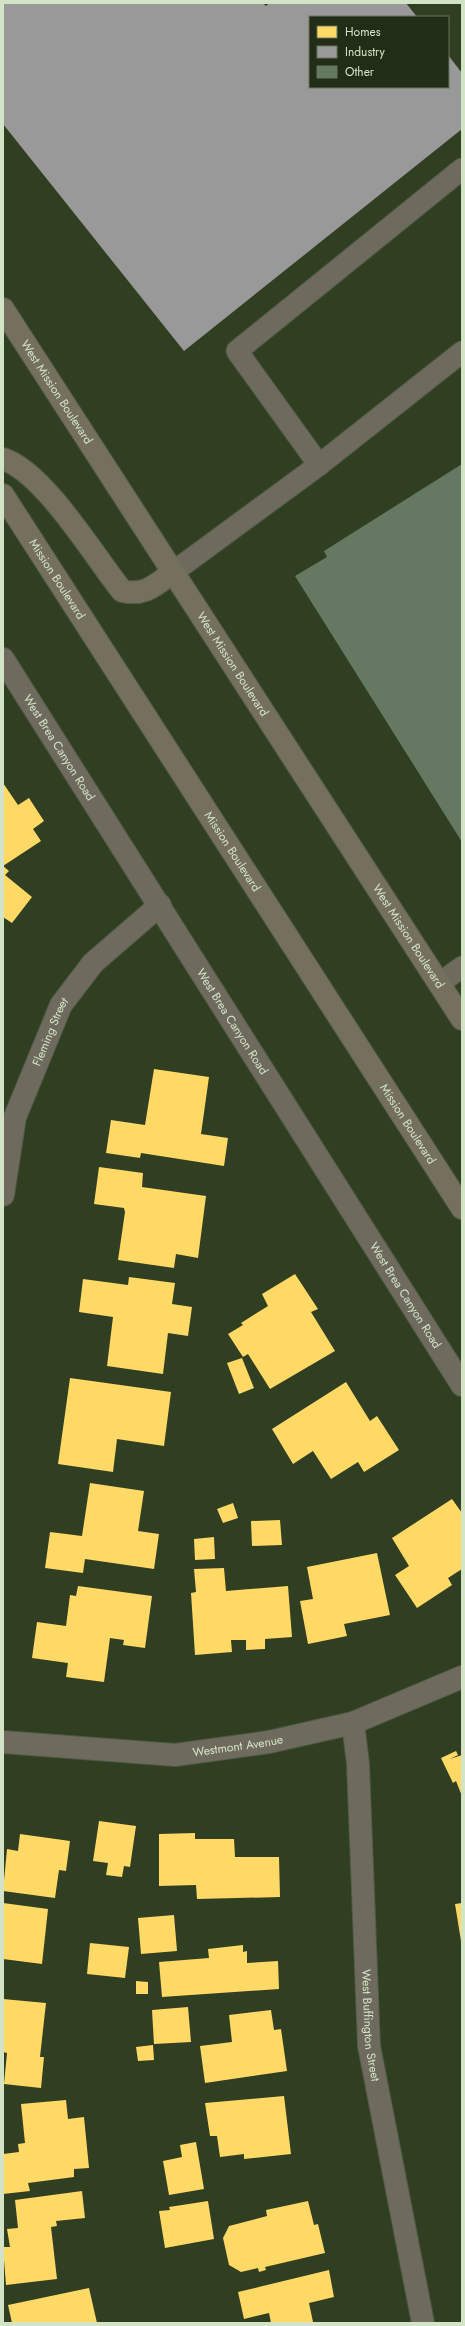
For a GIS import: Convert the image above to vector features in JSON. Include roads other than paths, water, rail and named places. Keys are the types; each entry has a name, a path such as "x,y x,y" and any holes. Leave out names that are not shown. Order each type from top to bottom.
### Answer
{"main road":[{"name":"West Mission Boulevard","path":"3,309 172,573 462,1019"},
{"path":"3,459 11,462 37,482 70,521 122,592 136,594 150,589 172,573"},
{"name":"Mission Boulevard","path":"3,495 462,1208"}],"street":[{"name":"West Brea Canyon Road","path":"3,659 160,904 462,1385"},
{"name":"Fleming Street","path":"3,1195 15,1117 61,1006 93,964 160,904"},
{"name":"Westmont Avenue","path":"3,1742 175,1755 269,1742 353,1723 462,1677"},
{"name":"West Buffington Street","path":"353,1723 358,1764 369,2046 423,2323"}],"lane":[{"path":"319,465 237,351 462,170"},
{"path":"172,573 319,465 462,352"},
{"path":"440,983 462,966"}]}
